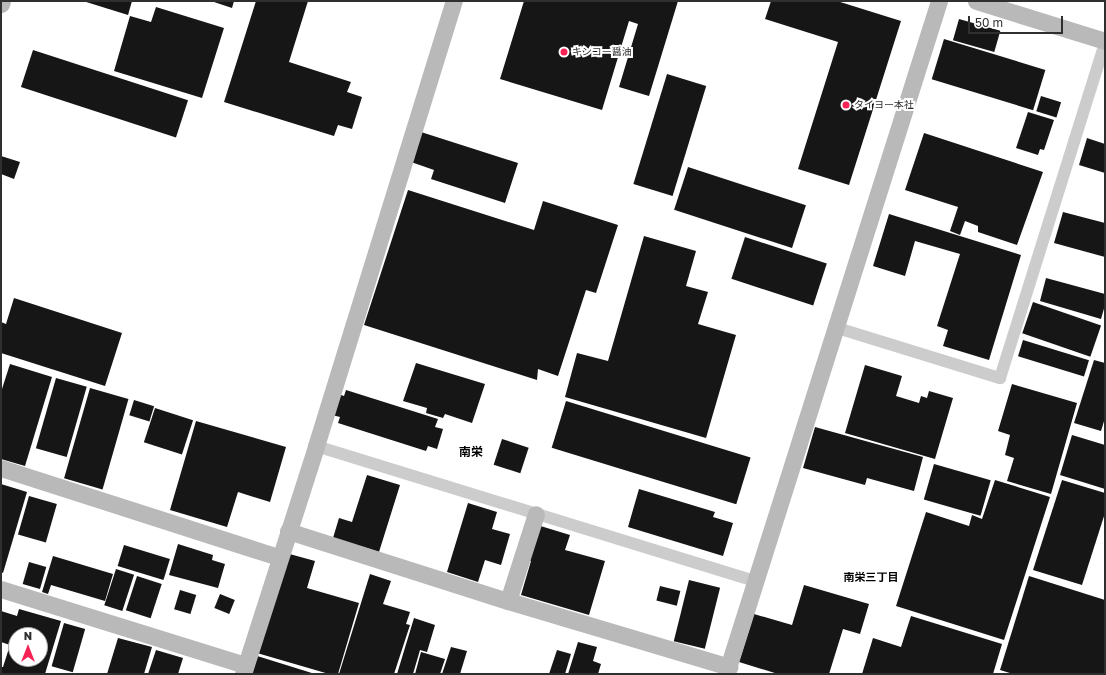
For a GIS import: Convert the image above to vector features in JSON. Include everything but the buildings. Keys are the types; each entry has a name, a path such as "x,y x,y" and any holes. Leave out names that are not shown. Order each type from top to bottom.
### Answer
{"street":[{"path":"1,589 244,670 316,446 454,1"},
{"path":"288,531 728,670 834,328 939,1"},
{"path":"834,328 1000,378 1105,41 976,1"},
{"path":"316,446 755,581"},
{"path":"1,468 279,558"},
{"path":"508,601 536,514"}],"place":[{"name":"キンコー醤油","path":"564,52"},
{"name":"タイヨー本社","path":"846,105"}],"district":[{"name":"南栄","path":"471,452"},
{"name":"南栄三丁目","path":"871,577"}]}
